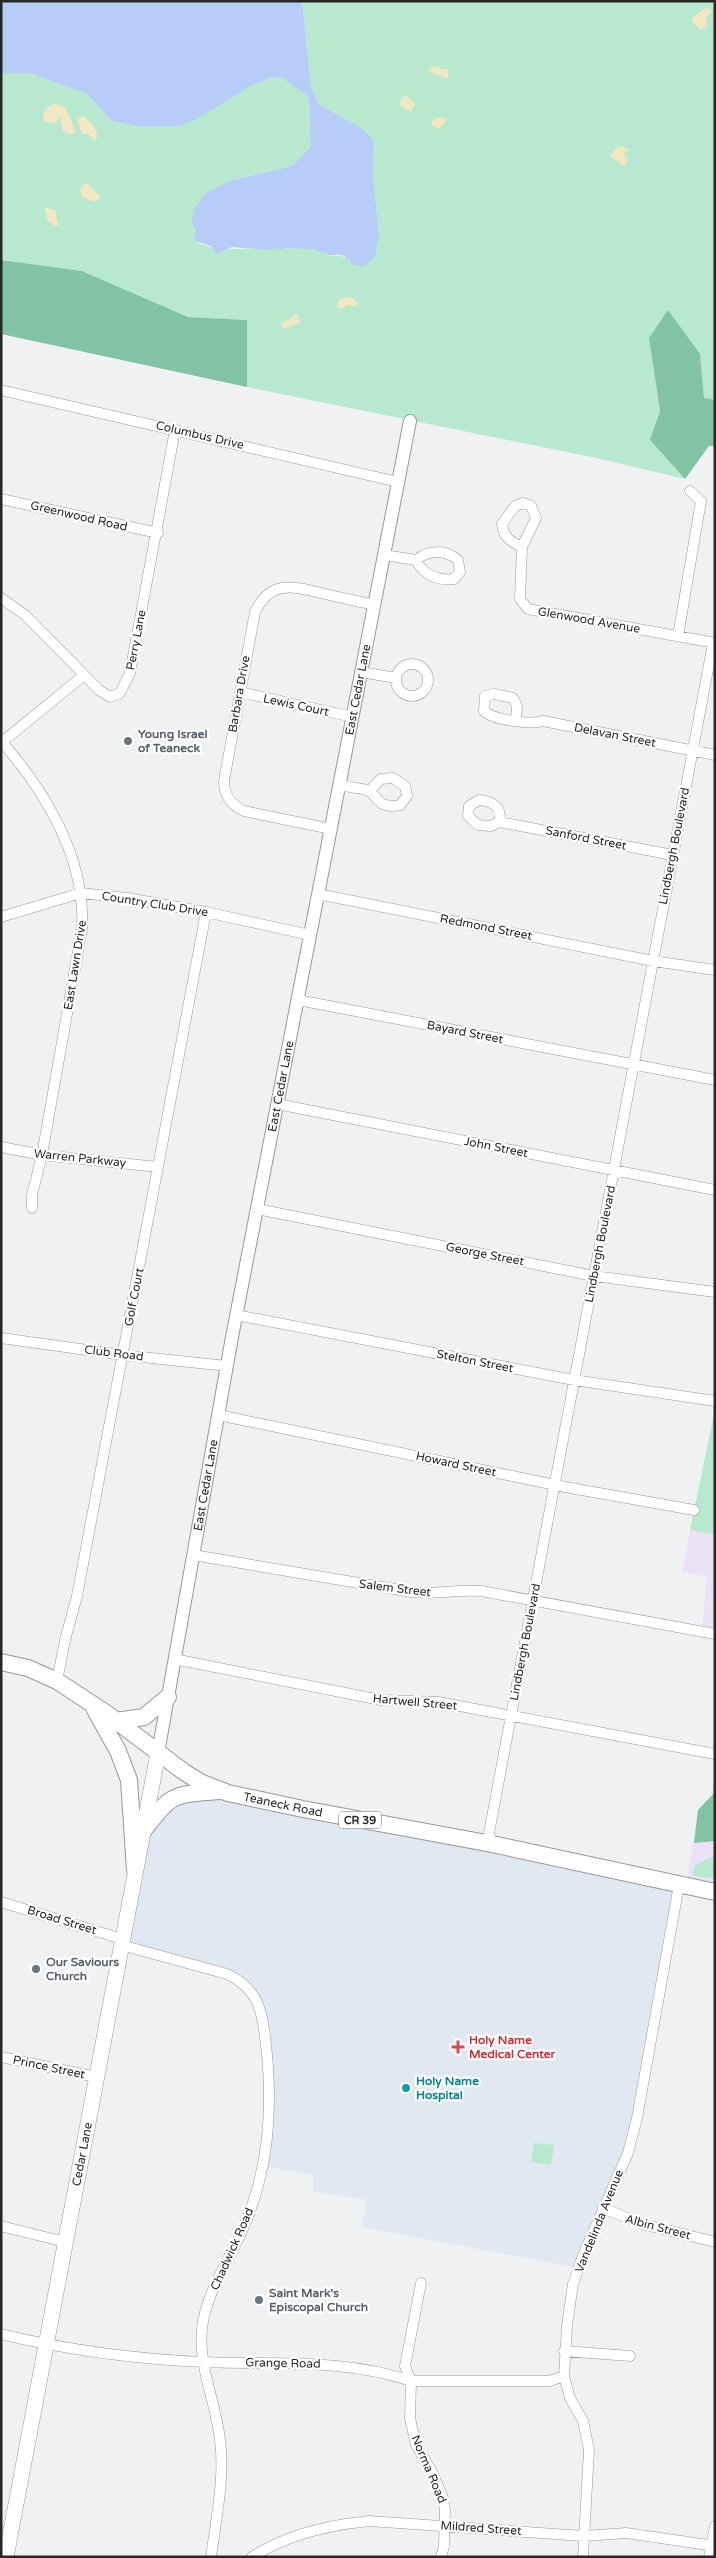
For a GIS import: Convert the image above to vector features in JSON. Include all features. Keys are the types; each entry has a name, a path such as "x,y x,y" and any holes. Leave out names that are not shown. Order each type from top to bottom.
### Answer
{"main road":[{"name":"Teaneck Road","path":"1,1662 28,1668 57,1681 90,1702 196,1779 223,1791 303,1809 492,1844 679,1886 715,1892"},
{"path":"116,1721 144,1717 168,1698"},
{"path":"90,1702 118,1751 129,1780 135,1870"},
{"name":"Cedar Lane","path":"6,2557 158,1753"},
{"path":"143,1831 172,1798 183,1794 223,1791"}],"street":[{"name":"Columbus Drive","path":"1,390 398,482"},
{"name":"East Cedar Lane","path":"158,1753 236,1315 410,421"},
{"name":"Perry Lane","path":"1,598 25,615 83,676 110,696 120,693 130,673 176,430"},
{"path":"678,636 701,501 690,491"},
{"name":"Greenwood Road","path":"1,499 158,533"},
{"name":"Glenwood Avenue","path":"522,547 520,598 528,609 714,643"},
{"path":"384,555 416,560"},
{"name":"Barbara Drive","path":"331,829 244,811 237,808 226,796 224,781 255,612 259,603 272,591 289,586 374,605"},
{"name":"Lindbergh Boulevard","path":"492,1844 489,1833 692,750 714,643"},
{"path":"361,672 396,678"},
{"path":"2,741 83,676"},
{"name":"Lewis Court","path":"240,692 353,717"},
{"name":"Delavan Street","path":"516,720 532,724 542,722 715,755"},
{"name":"East Lawn Drive","path":"2,741 22,766 52,813 74,864 81,893 82,929 42,1155 32,1195 32,1208"},
{"path":"339,786 369,791"},
{"name":"Sanford Street","path":"499,822 673,855"},
{"name":"Country Club Drive","path":"1,917 81,893 127,898 206,912 310,935"},
{"name":"Redmond Street","path":"318,894 653,961 715,970"},
{"name":"Golf Court","path":"57,1681 65,1640 76,1605 206,912"},
{"name":"Bayard Street","path":"298,1000 715,1080"},
{"name":"John Street","path":"277,1104 715,1190"},
{"name":"Warren Parkway","path":"1,1147 42,1155 158,1166"},
{"name":"George Street","path":"257,1209 594,1276 715,1292"},
{"name":"Stelton Street","path":"236,1315 574,1380 715,1401"},
{"name":"Club Road","path":"1,1338 123,1355 227,1366"},
{"name":"Howard Street","path":"218,1415 554,1484 694,1510"},
{"name":"Salem Street","path":"193,1555 425,1594 465,1590 481,1591 715,1634"},
{"name":"Hartwell Street","path":"174,1659 381,1700 438,1702 715,1754"},
{"name":"Vandelinda Avenue","path":"582,2557 590,2450 583,2421 570,2398 564,2376 564,2351 574,2284 602,2208 628,2153 637,2118 679,1886"},
{"name":"Broad Street","path":"1,1902 122,1942"},
{"name":"Chadwick Road","path":"122,1942 232,1977 246,1986 254,1996 262,2015 270,2082 269,2129 265,2157 252,2205 218,2279 206,2312 201,2341 203,2362 217,2414 221,2443 218,2501 211,2557"},
{"name":"Prince Street","path":"1,2057 96,2077"},
{"name":"Albin Street","path":"602,2208 642,2224 715,2242"},
{"path":"1,2226 65,2242"},
{"name":"Norma Road","path":"421,2283 405,2366 411,2381 409,2402 413,2432 422,2457 431,2470 443,2498 446,2526 441,2557"},
{"name":"Grange Road","path":"1,2334 94,2352 203,2362 333,2364 392,2374 411,2381 550,2381 564,2376"},
{"path":"564,2351 630,2356"},
{"name":"Mildred Street","path":"252,2557 302,2534 344,2524 395,2521 584,2536 626,2533 713,2546"},
{"path":"709,2557 713,2546 715,2526"}],"shaded area":[{"path":"690,1530 715,1535 715,1634 702,1631 707,1577 682,1572"},
{"path":"715,1780 715,1892 686,1887 698,1810 711,1798"},
{"name":"Holy Name Medical Center","path":"223,1791 679,1885 637,2118 579,2268 362,2227 367,2200 313,2191 314,2175 263,2166 269,2129 262,2015 237,1979 121,1945 135,1870 162,1806"}],"green space":[{"path":"302,1 715,1 715,400 704,398 700,354 649,338 660,411 650,440 685,479 601,459 247,387 247,320 188,317 82,271 1,260 1,73 30,73 87,94 112,121 141,127 179,126 249,87 272,77 282,78 309,97 312,147 292,166 233,180 196,229 195,241 207,246 237,249 301,247 314,249 331,256 341,256 350,260 379,233 373,177 374,142 318,104 311,86"},
{"path":"1,260 82,271 188,317 247,320 247,387 1,334"},
{"path":"668,310 700,354 704,398 715,400 715,446 709,446 685,479 650,440 660,411 649,338"},
{"path":"715,1409 715,1535 690,1530"},
{"path":"715,1792 715,1841 694,1843 698,1810"},
{"path":"715,1855 715,1879 692,1875 695,1865"},
{"path":"534,2143 554,2145 551,2165 531,2162"}],"sand":[{"path":"705,8 710,9 712,12 706,17 707,27 701,30 692,22 692,18"},
{"path":"435,66 441,69 448,69 448,78 431,73 428,69"},
{"path":"406,96 415,103 411,112 400,105 402,97"},
{"path":"57,104 66,109 75,133 68,134 62,130 60,116 55,124 44,121 44,111 51,105"},
{"path":"84,116 96,130 96,141 88,134 82,134 77,119"},
{"path":"441,116 446,119 444,124 439,128 432,126 432,121"},
{"path":"621,146 629,149 624,154 628,160 625,166 610,157 614,149"},
{"path":"84,184 88,184 100,196 98,200 93,202 82,197 80,190"},
{"path":"44,207 55,210 58,225 55,226 48,221"},
{"path":"351,297 357,302 356,307 348,305 342,309 338,308 337,304 340,299"},
{"path":"295,314 298,314 300,323 283,329 281,323 289,320"}],"water":[{"path":"1,1 302,1 311,86 318,104 363,129 374,142 373,177 379,233 375,256 364,267 351,264 350,260 342,255 329,255 313,249 284,248 280,250 276,248 269,250 232,247 217,254 211,246 195,241 196,229 192,223 194,209 206,193 233,180 292,166 311,147 309,97 282,78 272,77 249,87 197,119 179,126 141,127 112,121 87,94 30,73 1,73"}],"place":[{"name":"Young Israel of Teaneck","path":"128,741"},
{"name":"Our Saviours Church","path":"36,1969"},
{"name":"Holy Name Medical Center","path":"458,2047"},
{"name":"Holy Name Hospital","path":"406,2088"},
{"name":"Saint Mark's Episcopal Church","path":"259,2300"}]}
